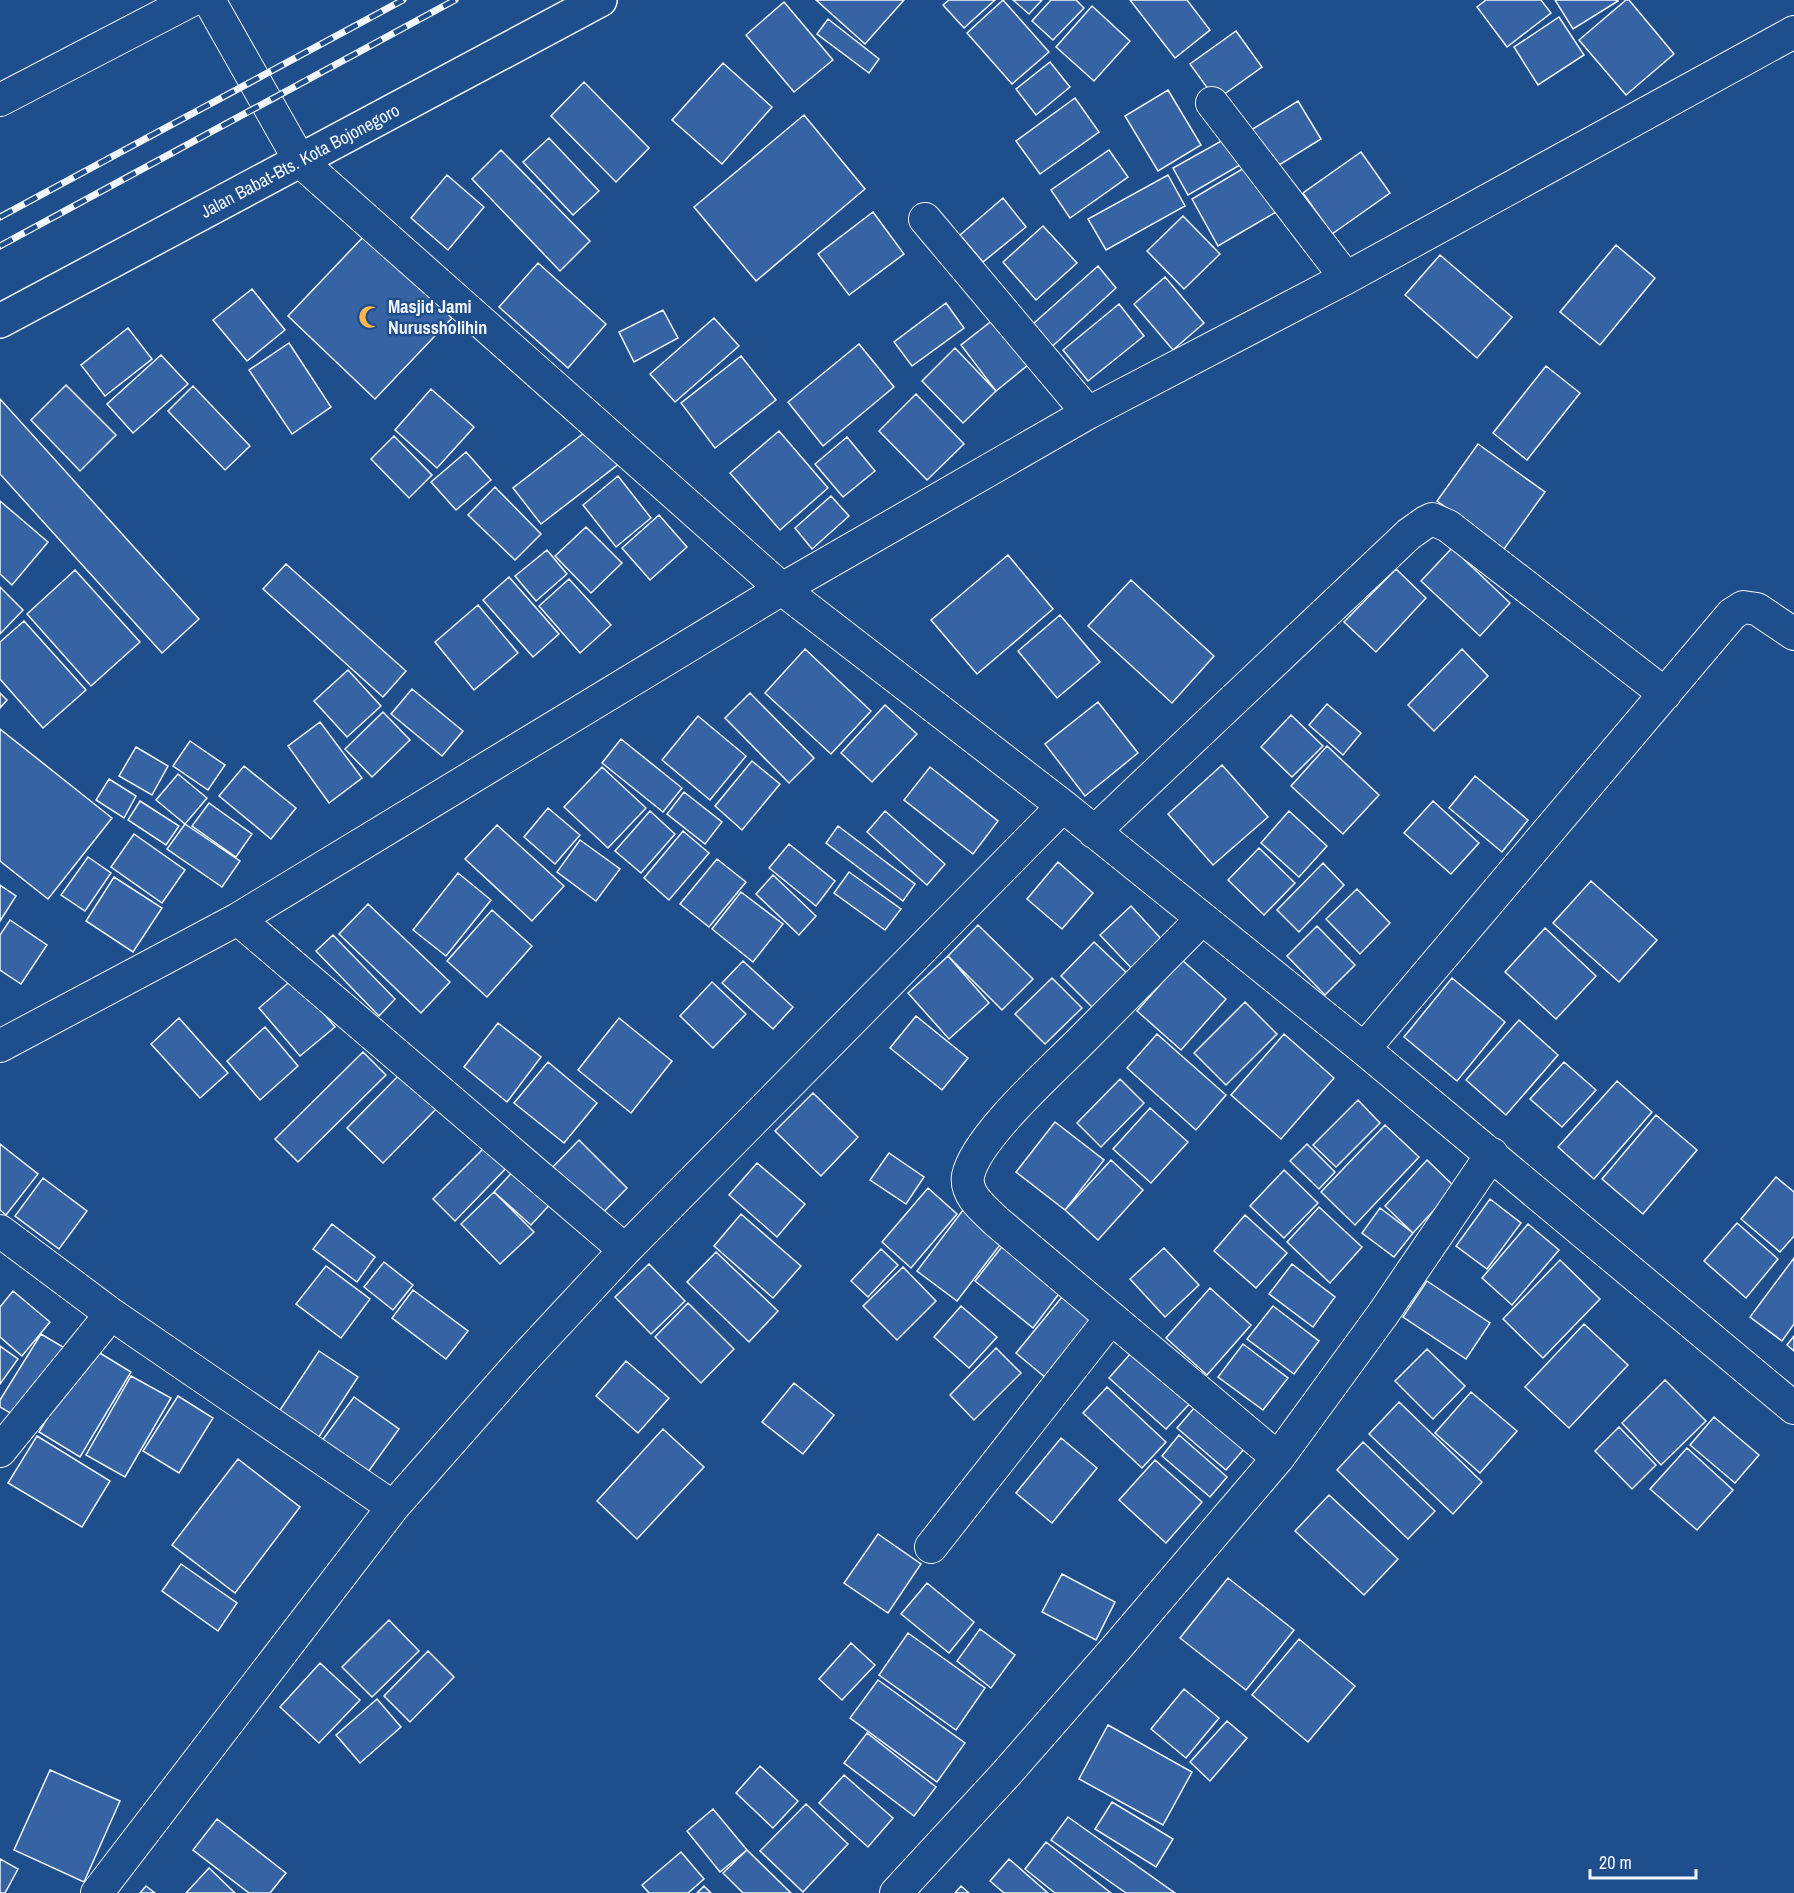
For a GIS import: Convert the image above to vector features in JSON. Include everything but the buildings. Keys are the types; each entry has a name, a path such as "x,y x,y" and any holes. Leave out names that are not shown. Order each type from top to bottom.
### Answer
{"highway":[{"name":"Jalan Babat-Bts. Kota Bojonegoro","path":"0,321 600,0"}],"street":[{"path":"0,100 192,0"},
{"path":"209,0 300,161 782,589 1063,807 1364,1049 1794,1408"},
{"path":"0,1046 238,919 782,589 1088,413 1346,278 1794,32"},
{"path":"1212,103 1346,278"},
{"path":"924,219 1088,413"},
{"path":"1094,832 1409,534 1430,520 1438,520 1448,526 1665,694"},
{"path":"1364,1049 1720,627 1738,609 1747,606 1757,609 1794,634"},
{"path":"97,1893 393,1507 519,1364 625,1250 1063,807"},
{"path":"238,919 625,1250"},
{"path":"1202,919 1002,1121 978,1154 968,1177 968,1186 977,1202 996,1221 1278,1458"},
{"path":"896,1893 1111,1655 1278,1458 1383,1314 1492,1154"},
{"path":"0,1231 111,1314 393,1507"},
{"path":"0,1451 111,1314"},
{"path":"931,1547 1111,1318"}],"railway":[{"path":"0,217 403,0"},
{"path":"0,246 455,0"}],"place":[{"name":"Masjid Jami Nurussholihin","path":"370,317"}]}
